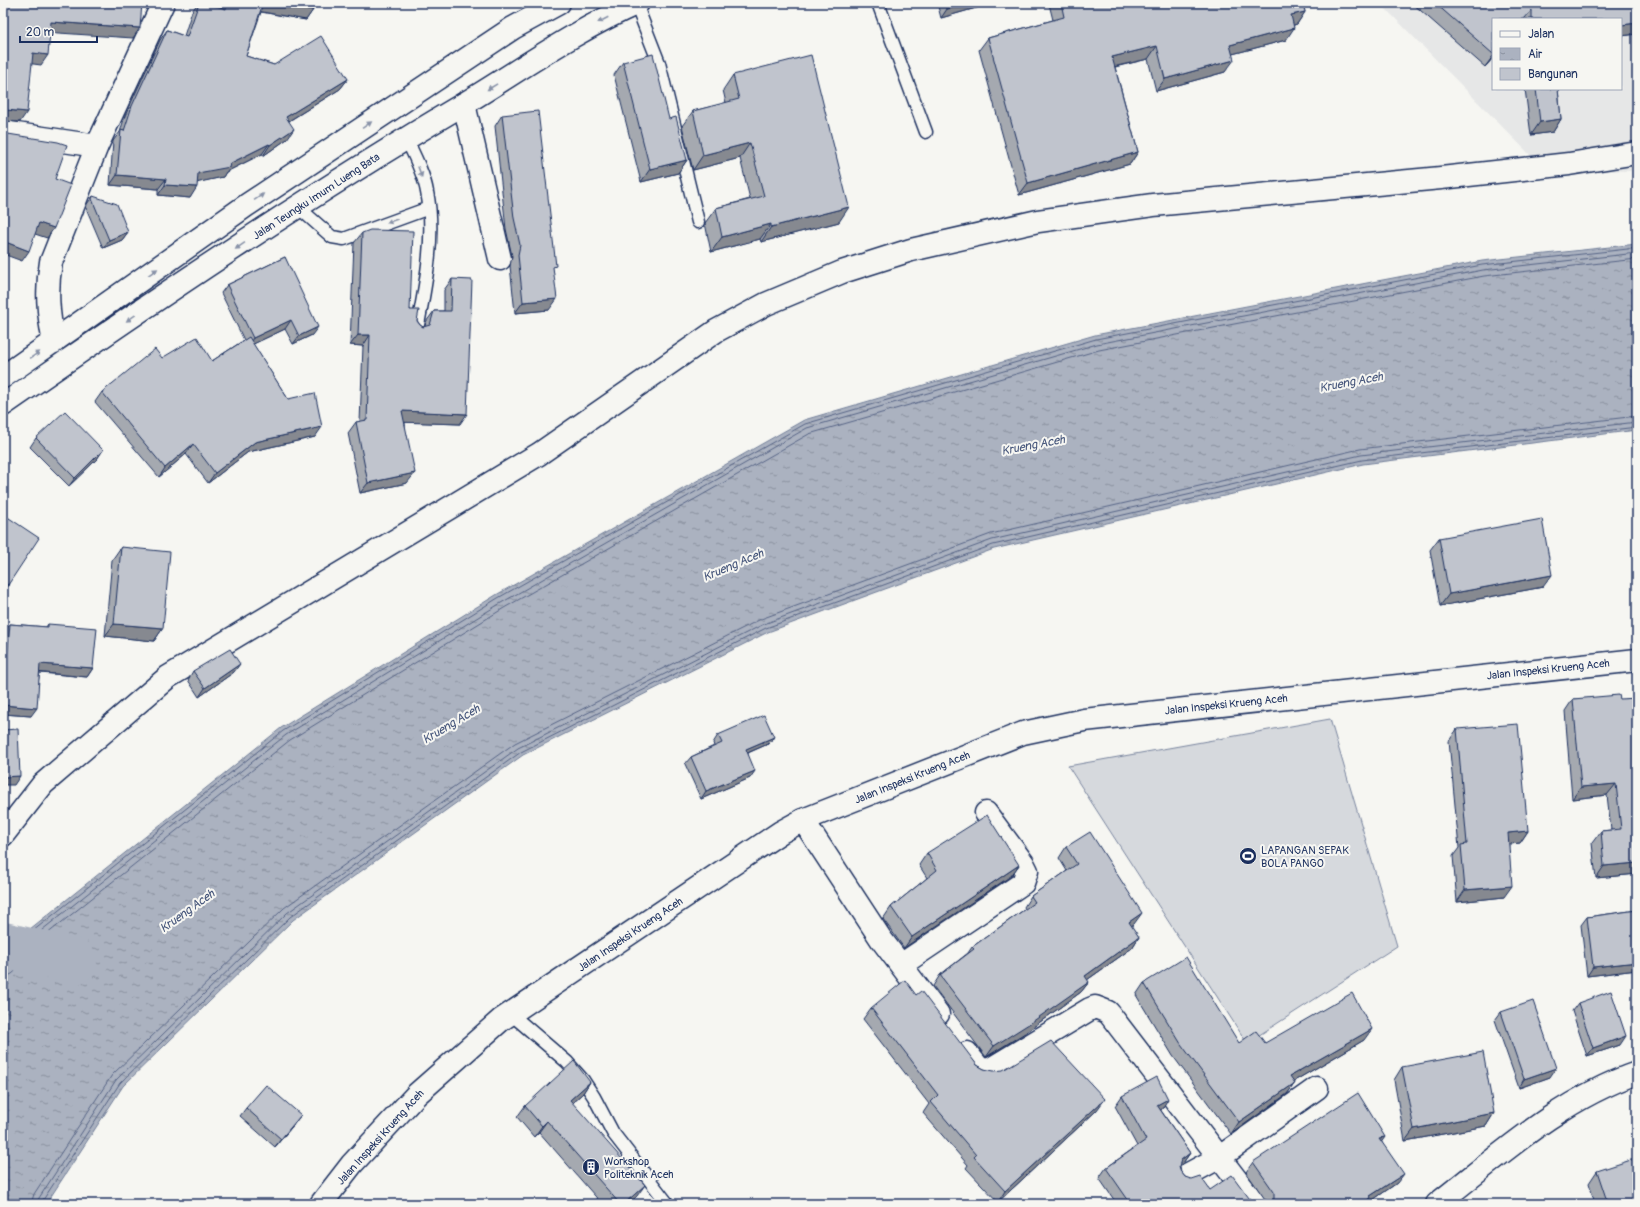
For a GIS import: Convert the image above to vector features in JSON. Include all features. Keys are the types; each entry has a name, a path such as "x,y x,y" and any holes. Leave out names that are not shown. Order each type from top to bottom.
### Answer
{"main road":[{"path":"54,342 47,301 47,282 51,262 97,146 162,3"},
{"path":"3,377 261,196 513,28 559,3"},
{"name":"Jalan Teungku Imum Lueng Bata","path":"3,405 298,207 406,138 601,21 637,3"},
{"path":"464,104 500,259"},
{"path":"3,132 97,146"},
{"path":"3,835 44,784 168,677 539,454 716,331 766,304 842,272 911,250 1038,222 1153,205 1478,174 1570,164 1637,153"},
{"name":"Jalan Inspeksi Krueng Aceh","path":"321,1204 352,1164 417,1094 501,1020 781,832 804,820 1023,733 1084,720 1637,660"},
{"path":"901,965 1023,884 1027,871 1023,863 986,813"},
{"path":"804,820 882,939 980,1068 989,1070 1090,1009 1102,1009 1108,1012 1255,1204"},
{"path":"1438,1204 1521,1139 1574,1101 1637,1073"},
{"path":"1185,1176 1220,1157 1317,1088"}],"lane":[{"path":"637,3 659,63 698,222"},
{"path":"878,3 926,132"},
{"path":"406,138 427,192 429,208 430,238 426,284 417,330"},
{"path":"298,207 332,237 344,239 429,208"},
{"path":"511,1014 567,1062 583,1080 614,1133 668,1204"}],"shaded area":[{"path":"1380,3 1637,3 1637,171 1545,170"},
{"name":"LAPANGAN SEPAK BOLA PANGO","path":"1330,719 1397,946 1247,1043 1068,766"}],"water":[{"name":"Krueng Aceh","path":"1637,244 1637,430 1363,464 994,549 768,632 523,755 293,920 123,1086 46,1204 3,1204 3,965 15,941 281,728 496,595 804,420 1095,335 1482,261"}],"building":[{"path":"3,3 142,3 140,28 51,22 48,55 33,53 27,112 6,110 3,112"},
{"path":"199,3 206,3 226,9 227,3 263,3 246,56 274,65 321,36 348,79 286,117 294,129 270,145 269,144 229,164 230,167 198,173 197,187 165,185 166,179 117,175 121,130 124,131 132,106 167,30 187,37"},
{"path":"276,3 315,3 313,10"},
{"path":"945,3 969,3 947,9"},
{"path":"1061,3 1303,3 1305,12 1291,15 1294,28 1230,45 1234,60 1165,79 1157,46 1112,57 1138,152 1028,183 988,38 1064,17"},
{"path":"1435,3 1637,3 1637,23 1622,25 1622,18 1532,18 1532,10 1525,18 1492,18 1492,53"},
{"path":"653,54 669,119 676,117 687,160 650,169 623,62"},
{"path":"811,55 849,207 771,227 771,224 722,237 716,208 764,196 750,143 703,155 693,111 739,99 733,75"},
{"path":"1536,90 1558,90 1561,119 1540,122"},
{"path":"538,111 556,266 553,267 557,299 523,302 518,255 520,245 514,218 502,115"},
{"path":"3,132 67,145 55,179 71,185 54,228 39,223 29,251 3,241"},
{"path":"93,196 117,204 128,232 109,240 92,199"},
{"path":"370,230 413,231 410,310 419,310 417,321 423,327 430,325 434,311 451,311 452,279 472,280 467,414 402,411 415,473 368,483 356,422 367,420 370,335 358,335 362,233"},
{"path":"285,257 318,327 299,336 291,320 253,338 227,285"},
{"path":"197,337 212,361 249,337 288,399 315,393 322,427 255,442 215,473 193,444 165,468 102,392 155,349 162,358"},
{"path":"65,411 103,450 75,478 36,438"},
{"path":"3,514 39,538 8,585 3,582"},
{"path":"1542,519 1552,575 1449,594 1439,538"},
{"path":"121,547 170,552 163,628 114,624"},
{"path":"10,624 48,627 48,624 97,628 93,668 40,664 37,708 3,705"},
{"path":"230,649 240,664 205,688 193,671"},
{"path":"1619,695 1620,699 1637,698 1637,863 1604,866 1601,831 1621,829 1616,784 1581,787 1573,699"},
{"path":"764,715 774,737 746,749 755,771 706,791 691,757 722,743 718,735"},
{"path":"1518,724 1528,831 1508,833 1512,886 1465,890 1461,845 1467,844 1457,729"},
{"path":"18,729 20,776 3,777 3,730"},
{"path":"987,815 1019,865 912,937 891,907 937,870 927,853"},
{"path":"1090,832 1142,913 1129,922 1139,937 1085,976 1089,982 1032,1022 994,1046 940,975 974,949 972,947 1035,902 1031,896 1077,864 1066,847"},
{"path":"1637,910 1637,962 1593,967 1587,917"},
{"path":"1186,957 1239,1043 1256,1031 1265,1043 1352,993 1372,1029 1290,1076 1295,1083 1239,1122 1181,1044 1144,983"},
{"path":"905,980 916,995 921,991 977,1065 984,1069 994,1071 1003,1070 1051,1041 1105,1099 1005,1191 974,1157 976,1155 931,1102 938,1095 871,1008"},
{"path":"1611,991 1626,1036 1593,1048 1578,1003"},
{"path":"1533,1001 1556,1068 1524,1079 1501,1012"},
{"path":"1483,1052 1494,1113 1414,1129 1402,1067"},
{"path":"574,1061 590,1082 570,1100 645,1185 624,1204 620,1204 547,1121 542,1126 525,1106"},
{"path":"1157,1077 1168,1099 1157,1105 1190,1153 1181,1160 1179,1166 1181,1172 1185,1177 1191,1179 1200,1176 1210,1190 1232,1175 1255,1204 1131,1204 1106,1168 1146,1140 1122,1096"},
{"path":"266,1085 301,1115 281,1139 246,1108"},
{"path":"1358,1093 1385,1137 1379,1138 1404,1174 1370,1196 1371,1198 1361,1204 1269,1204 1274,1199 1274,1192 1253,1162"},
{"path":"1637,1158 1637,1204 1608,1204 1597,1171"}],"waterway":[{"path":"3,945 74,961"}],"place":[{"name":"LAPANGAN SEPAK BOLA PANGO","path":"1248,856"},
{"name":"Workshop Politeknik Aceh","path":"591,1167"}]}
